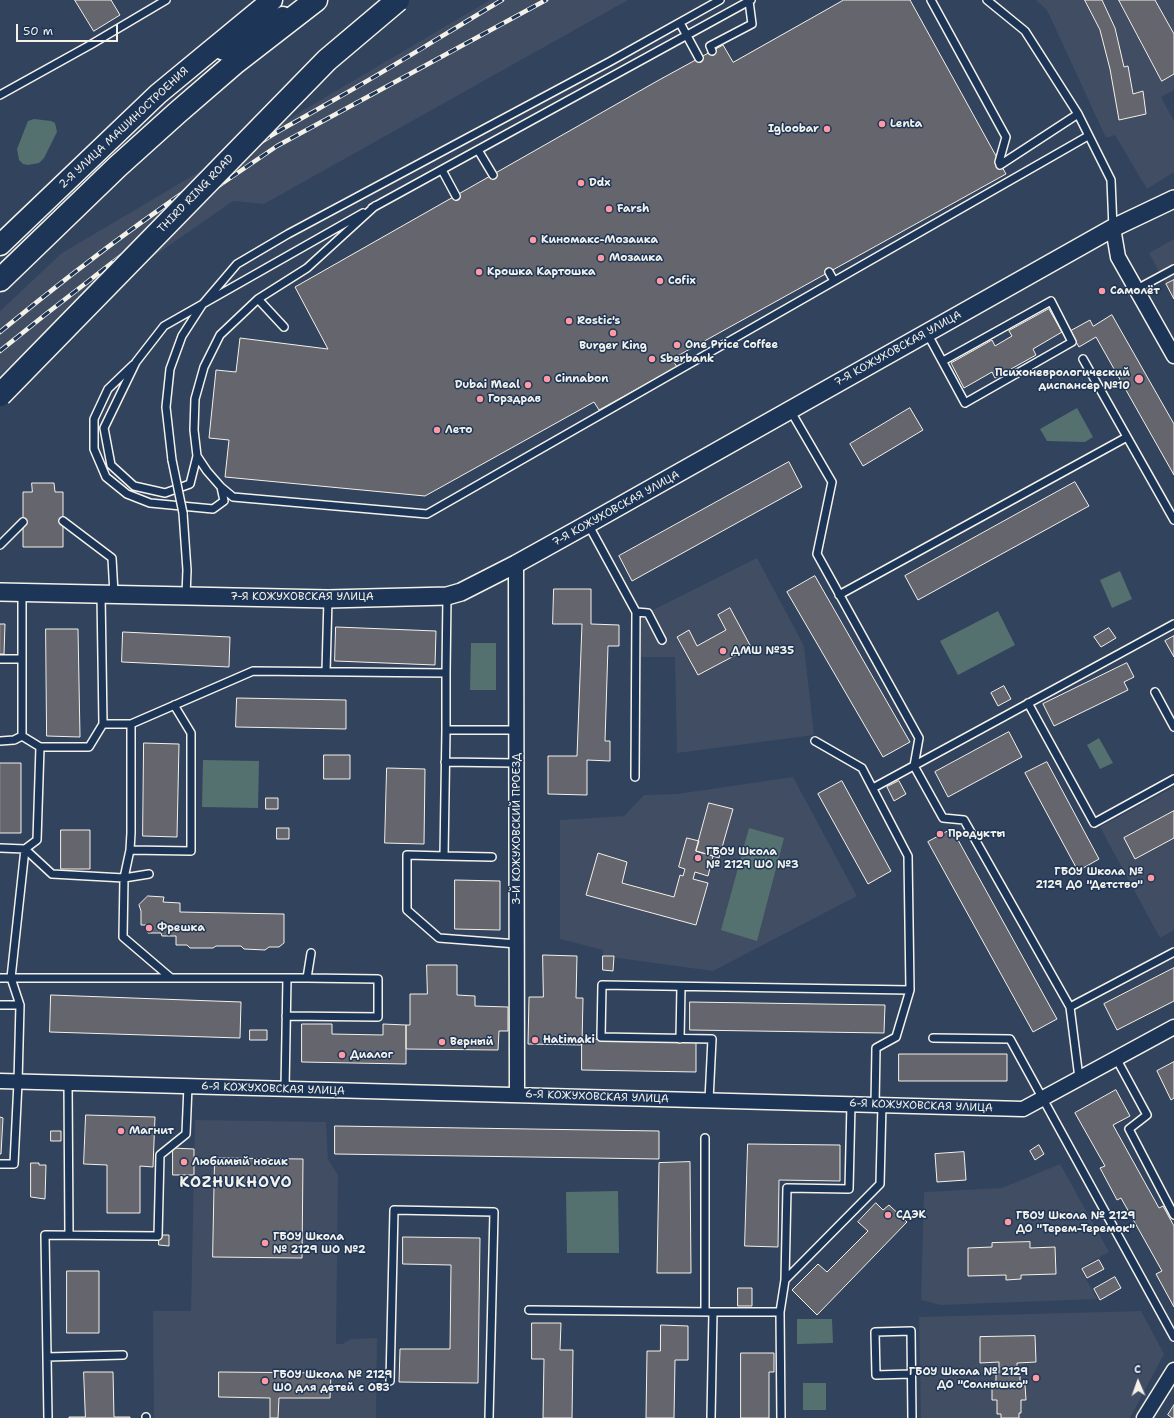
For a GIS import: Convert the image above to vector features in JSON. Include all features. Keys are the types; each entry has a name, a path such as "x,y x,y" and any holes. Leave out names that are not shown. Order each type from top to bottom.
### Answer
{"main road":[{"name":"2-Я УЛИЦА МАШИНОСТРОЕНИЯ","path":"0,245 158,94 272,0"},
{"path":"178,76 312,0"},
{"path":"0,280 117,167 177,113 236,62 316,0"},
{"name":"THIRD RING ROAD","path":"0,395 327,60 398,0"}],"street":[{"name":"7-Я КОЖУХОВСКАЯ УЛИЦА","path":"0,592 328,599 447,596 461,592 516,564 588,524 1113,228 1174,199"},
{"path":"1113,228 1118,257 1174,356"},
{"name":"3-Й КОЖУХОВСКИЙ ПРОЕЗД","path":"516,564 517,1095"},
{"name":"6-Я КОЖУХОВСКАЯ УЛИЦА","path":"0,1081 1023,1108 1174,1027"},
{"path":"1144,1418 1174,1370"}],"lane":[{"path":"0,95 90,45 166,0"},
{"path":"186,596 187,570 183,513 172,460 166,407 170,369 182,336 202,305 237,264 288,234 561,88 720,0"},
{"path":"221,487 224,501 213,509 150,503 127,494 106,477 94,449 94,419 108,389 136,362 164,326 376,206 750,0 752,24 710,46 712,51"},
{"path":"932,0 1006,137 1000,163 1064,125 1078,114"},
{"path":"987,0 1025,31 1078,114 1111,180 1113,228"},
{"path":"680,23 699,58"},
{"path":"561,88 567,101"},
{"path":"197,456 207,471 221,487 233,497 428,514 1088,136"},
{"path":"478,150 493,175"},
{"path":"442,170 456,196"},
{"path":"991,191 994,180"},
{"path":"136,362 104,428 111,465 134,486 165,493 190,484 197,456 194,430 195,399 204,366 220,336 258,299 307,268 376,206"},
{"path":"1137,289 1174,269"},
{"path":"829,272 834,281"},
{"path":"258,299 284,327"},
{"path":"927,332 965,403 1072,342 1051,301 943,361"},
{"path":"1084,359 1174,520"},
{"path":"790,410 832,482 817,554 919,738 914,766 943,818 964,820 1070,1007 1079,1078"},
{"path":"839,595 1127,437"},
{"path":"22,736 40,747 88,747 103,724 108,594 112,558 63,521"},
{"path":"0,545 23,522"},
{"path":"588,524 636,612 635,777"},
{"path":"22,593 22,736"},
{"path":"444,856 447,596"},
{"path":"326,671 328,599"},
{"path":"636,612 648,612 662,640"},
{"path":"872,788 1174,624"},
{"path":"0,659 22,658"},
{"path":"103,724 130,724 252,671 446,673"},
{"path":"1155,692 1174,727"},
{"path":"1028,703 1094,823 1174,779"},
{"path":"130,850 191,851 192,733 174,705"},
{"path":"130,724 131,833 130,850 124,878 123,937 171,978"},
{"path":"446,730 516,730"},
{"path":"0,741 14,740 22,736"},
{"path":"785,1280 880,1184 876,1048 896,1037 910,990 908,856 862,768 815,741"},
{"path":"0,848 25,849 37,840 40,747"},
{"path":"445,762 516,763"},
{"path":"25,849 52,874 124,878 149,874"},
{"path":"0,1164 14,1164 20,1005 11,978 25,849"},
{"path":"492,857 407,855 407,910 439,938 517,944"},
{"path":"1070,1007 1174,952"},
{"path":"308,978 312,953"},
{"path":"0,978 378,979 378,1017 286,1016"},
{"path":"285,1089 287,978"},
{"path":"709,1100 712,1039 602,1037 602,985 910,990"},
{"path":"680,1039 681,987"},
{"path":"0,1005 20,1005"},
{"path":"933,1038 1010,1039 1174,1336"},
{"path":"1116,1058 1147,1115 1129,1128 1174,1215"},
{"path":"68,1083 69,1235"},
{"path":"48,1418 45,1235 158,1236 160,1155 186,1134 188,1086"},
{"path":"781,1418 780,1312 785,1280 787,1188 849,1189 851,1104"},
{"path":"705,1138 705,1312"},
{"path":"390,1381 394,1210 494,1212 489,1418"},
{"path":"529,1310 780,1312"},
{"path":"711,1418 713,1312"},
{"path":"912,1374 876,1374 875,1332 911,1331 912,1374 912,1418"},
{"path":"47,1357 124,1355"}],"shaded area":[{"path":"490,0 628,0 264,204 233,201 59,322 0,375 0,311 62,253"},
{"path":"1036,0 1174,0 1174,90 1161,97 1174,121 1174,172 1147,189 1115,135 1106,138 1047,10"},
{"path":"1174,239 1174,299 1149,253"},
{"name":"ДМШ №35","path":"757,558 804,646 814,735 677,753 675,657 641,657 641,616"},
{"name":"ГБОУ Школа № 2129 ШО №3","path":"793,777 857,896 713,971 603,956 603,950 560,939 560,820 624,816 644,795 677,794"},
{"name":"ГБОУ Школа № 2129 ДО \"Детство\"","path":"1174,787 1174,930 1160,938 1100,827"},
{"name":"ГБОУ Школа № 2129 ШО №2","path":"195,1120 326,1122 328,1159 338,1175 336,1344 342,1344 351,1339 377,1338 376,1418 154,1418 153,1311 191,1311"},
{"name":"ГБОУ Школа № 2129 ДО \"Терем-Теремок\"","path":"1060,1164 1109,1252 1080,1268 1097,1299 941,1305 921,1300 924,1192 1002,1188"},
{"name":"ГБОУ Школа № 2129 ДО \"Солнышко\"","path":"1141,1311 1164,1354 1130,1418 921,1418 919,1317"}],"green space":[{"path":"34,119 51,121 55,123 57,132 44,158 39,163 28,165 23,164 19,160 17,149 28,121"},
{"path":"1077,408 1093,437 1085,442 1047,441 1040,429"},
{"path":"1120,571 1132,599 1112,608 1100,580"},
{"path":"998,611 1015,645 958,675 940,641"},
{"path":"471,643 496,643 496,690 470,690"},
{"path":"1099,738 1113,763 1100,769 1087,745"},
{"path":"203,760 259,761 258,808 202,807"},
{"path":"749,828 784,838 757,941 721,930"},
{"path":"618,1191 619,1253 567,1253 566,1192"},
{"path":"797,1319 832,1319 833,1343 797,1344"},
{"path":"803,1383 826,1383 826,1410 803,1410"}],"building":[{"path":"75,0 111,0 120,15 94,31"},
{"name":"Мозаика","path":"844,0 910,0 1006,174 672,359 677,367 599,410 594,402 425,496 225,477 229,440 209,438 216,370 236,372 240,338 328,349 295,287 723,45 733,62"},
{"path":"1085,0 1102,0 1115,28 1124,67 1128,66 1133,94 1143,91 1146,114 1119,120 1110,69 1100,30"},
{"path":"1119,0 1155,0 1174,34 1174,74 1162,81"},
{"path":"1174,280 1174,299 1166,284"},
{"path":"1049,309 1062,332 1033,349 1036,355 995,378 992,372 964,388 951,363 992,340 995,346 1012,336 1009,331"},
{"path":"1112,315 1174,424 1174,475 1096,337 1079,347 1070,331 1090,320 1093,326"},
{"path":"910,408 923,430 863,466 850,444"},
{"path":"789,462 802,487 632,581 619,556"},
{"path":"1075,482 1089,506 918,600 905,576"},
{"path":"32,483 54,483 55,492 63,492 63,547 23,547 23,492 32,492"},
{"path":"815,576 910,742 883,757 787,592"},
{"path":"554,589 591,589 591,624 619,625 619,646 608,646 605,741 610,741 610,761 587,760 587,795 548,794 548,756 577,756 582,624 553,624"},
{"path":"730,608 751,647 698,675 677,637 689,630 697,646 726,630 718,615"},
{"path":"0,624 5,624 4,654 0,654"},
{"path":"336,627 436,631 435,665 335,661"},
{"path":"1109,628 1116,638 1101,647 1094,637"},
{"path":"46,629 78,629 80,737 47,736"},
{"path":"123,632 230,637 229,667 122,662"},
{"path":"1174,636 1174,657 1165,641"},
{"path":"1127,663 1134,677 1124,682 1128,690 1054,726 1043,704"},
{"path":"1004,686 1011,699 998,706 991,693"},
{"path":"237,698 346,700 346,729 236,727"},
{"path":"1009,732 1022,757 948,797 935,772"},
{"path":"144,743 179,744 177,837 143,836"},
{"path":"324,755 350,755 350,779 324,779"},
{"path":"1047,762 1099,859 1078,871 1025,773"},
{"path":"0,763 21,763 21,833 0,833"},
{"path":"387,768 425,769 424,844 385,843"},
{"path":"842,781 891,871 868,884 818,794"},
{"path":"899,781 906,794 894,801 887,787"},
{"path":"266,798 278,798 278,809 266,809"},
{"path":"709,803 733,809 719,858 696,851"},
{"path":"1174,811 1174,838 1135,859 1124,838"},
{"path":"277,828 289,828 289,839 277,839"},
{"path":"952,829 1057,1019 1033,1032 928,842"},
{"path":"61,830 90,830 90,869 61,869"},
{"path":"687,838 699,841 696,851 713,856 708,876 695,872 693,879 708,883 696,925 586,895 598,853 627,862 622,883 674,897 680,875 683,876 685,869 679,867"},
{"path":"455,880 500,881 500,930 455,929"},
{"path":"148,896 164,897 163,902 180,903 180,912 284,914 284,943 279,947 269,947 265,950 244,949 241,946 190,948 187,945 176,945 176,936 162,936 161,933 148,933 148,925 141,925 141,911 139,905"},
{"path":"543,955 577,956 576,998 583,998 582,1045 528,1044 529,997 543,997"},
{"path":"603,956 614,956 613,971 603,970"},
{"path":"427,965 457,965 457,995 475,996 475,1006 508,1007 508,1031 499,1031 498,1050 406,1049 406,1025 410,1025 410,994 427,994"},
{"path":"1174,968 1174,1001 1117,1030 1104,1004"},
{"path":"51,995 241,1002 240,1038 50,1032"},
{"path":"690,1002 885,1005 884,1033 690,1030"},
{"path":"302,1024 332,1024 332,1034 383,1035 383,1024 406,1025 406,1064 302,1062"},
{"path":"250,1030 267,1030 267,1040 250,1040"},
{"path":"582,1039 696,1041 696,1072 582,1070"},
{"path":"899,1054 1007,1054 1007,1081 899,1081"},
{"path":"1174,1062 1174,1098 1171,1100 1157,1071"},
{"path":"1116,1090 1130,1116 1113,1125 1159,1208 1163,1206 1174,1226 1174,1307 1156,1274 1162,1271 1121,1198 1117,1200 1100,1168 1105,1166 1075,1113"},
{"path":"86,1115 155,1117 153,1167 140,1166 140,1213 107,1213 107,1165 84,1164"},
{"path":"0,1117 3,1118 1,1154 0,1154"},
{"path":"335,1126 659,1131 659,1159 335,1154"},
{"path":"51,1131 61,1131 61,1141 51,1141"},
{"path":"748,1144 840,1145 840,1181 779,1180 778,1247 745,1246"},
{"path":"1039,1145 1044,1154 1035,1160 1030,1151"},
{"name":"Любимый носик","path":"173,1148 194,1149 194,1175 173,1175"},
{"path":"964,1152 966,1180 937,1182 935,1154"},
{"path":"215,1158 303,1159 302,1258 213,1257"},
{"path":"690,1162 691,1273 657,1273 659,1163"},
{"path":"31,1163 46,1165 45,1199 31,1197"},
{"path":"876,1203 883,1210 889,1205 907,1222 817,1315 792,1290 818,1264 827,1272 868,1231 858,1222"},
{"path":"159,1235 169,1235 169,1246 159,1245"},
{"path":"403,1237 480,1238 478,1383 399,1382 400,1349 450,1349 451,1265 403,1264"},
{"path":"1030,1242 1030,1248 1055,1247 1056,1274 1021,1275 1021,1279 1006,1280 1006,1275 968,1276 968,1248 992,1247 992,1243"},
{"path":"1099,1260 1104,1269 1087,1278 1082,1269"},
{"path":"67,1271 99,1271 99,1333 67,1333"},
{"path":"1115,1277 1121,1288 1100,1300 1094,1289"},
{"path":"738,1288 752,1288 752,1306 738,1306"},
{"path":"532,1323 561,1323 560,1350 573,1350 572,1418 543,1418 544,1359 532,1359"},
{"path":"661,1325 688,1326 688,1360 675,1360 674,1418 646,1418 647,1351 660,1351"},
{"path":"1035,1336 1036,1362 1017,1363 1017,1372 1020,1372 1020,1385 1025,1385 1026,1400 1021,1400 1021,1413 1019,1413 1019,1418 1001,1418 1001,1414 997,1414 997,1400 992,1400 992,1386 996,1386 996,1373 999,1373 999,1362 980,1363 980,1337"},
{"path":"741,1353 774,1353 774,1372 769,1372 769,1418 741,1418"},
{"path":"84,1372 113,1372 114,1417 130,1418 69,1418 85,1417"},
{"path":"219,1372 331,1373 330,1398 279,1398 278,1418 270,1418 270,1398 219,1397"},
{"path":"1174,1405 1174,1418 1172,1418 1168,1415"}],"railway":[{"path":"0,332 65,279 202,180 272,135 370,80 502,0"},
{"path":"0,351 113,262 192,204 277,146 546,0"}],"place":[{"name":"Lenta","path":"882,124"},
{"name":"Igloobar","path":"827,129"},
{"name":"Ddx","path":"581,183"},
{"name":"Farsh","path":"609,209"},
{"name":"Киномакс-Мозаика","path":"533,240"},
{"name":"Мозаика","path":"601,258"},
{"name":"Крошка Картошка","path":"479,272"},
{"name":"Cofix","path":"660,281"},
{"name":"Самолёт","path":"1102,291"},
{"name":"Rostic's","path":"569,321"},
{"name":"Burger King","path":"613,333"},
{"name":"One Price Coffee","path":"677,345"},
{"name":"Sberbank","path":"652,359"},
{"name":"Cinnabon","path":"547,379"},
{"name":"Психоневрологический диспансер №10","path":"1139,379"},
{"name":"Dubai Meal","path":"528,385"},
{"name":"Горздрав","path":"480,399"},
{"name":"Лето","path":"437,430"},
{"name":"ДМШ №35","path":"723,651"},
{"name":"Продукты","path":"940,834"},
{"name":"ГБОУ Школа № 2129 ШО №3","path":"698,858"},
{"name":"ГБОУ Школа № 2129 ДО \"Детство\"","path":"1151,878"},
{"name":"Фрешка","path":"149,928"},
{"name":"Hatimaki","path":"535,1040"},
{"name":"Верный","path":"442,1042"},
{"name":"Диалог","path":"342,1055"},
{"name":"Магнит","path":"121,1131"},
{"name":"Любимый носик","path":"184,1162"},
{"name":"СДЭК","path":"888,1215"},
{"name":"ГБОУ Школа № 2129 ДО \"Терем-Теремок\"","path":"1008,1222"},
{"name":"ГБОУ Школа № 2129 ШО №2","path":"265,1243"},
{"name":"ГБОУ Школа № 2129 ДО \"Солнышко\"","path":"1036,1378"},
{"name":"ГБОУ Школа № 2129 ШО для детей с ОВЗ","path":"265,1381"}],"district":[{"name":"KOZHUKHOVO","path":"236,1183"}]}
